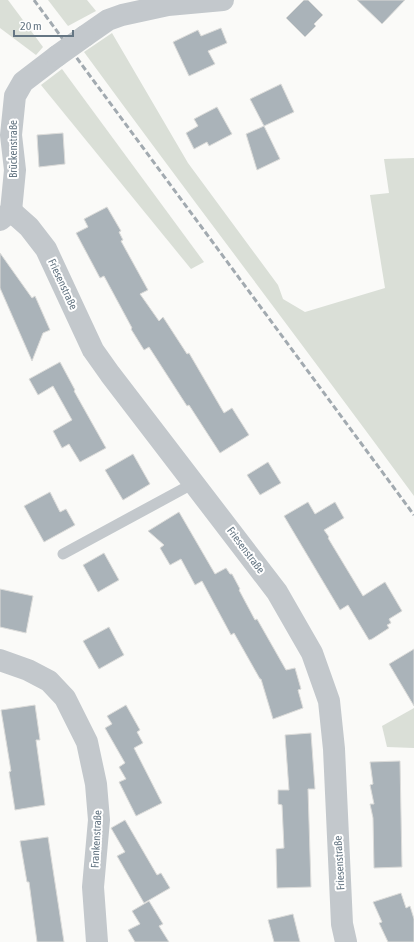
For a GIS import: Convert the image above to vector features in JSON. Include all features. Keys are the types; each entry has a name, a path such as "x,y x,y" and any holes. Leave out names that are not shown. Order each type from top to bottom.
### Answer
{"street":[{"name":"Brückenstraße","path":"5,216 15,170 12,135 15,96 23,82 108,20 122,15 168,5 223,0"},
{"name":"Friesenstraße","path":"5,216 29,227 46,249 93,350 278,592 312,653 329,702 334,749 342,924 346,942"},
{"name":"Frankenstraße","path":"0,660 28,670 49,681 65,698 87,742 96,784 99,820 93,887 97,942"}],"lane":[{"path":"63,554 194,482"}],"shaded area":[{"path":"0,0 8,0 43,47 36,55 0,28"},
{"path":"48,0 87,0 96,11 68,26"},
{"path":"112,33 188,163 278,285 283,299 305,312 385,288 370,195 389,193 384,159 414,158 414,496 84,52"},
{"path":"62,69 204,262 191,269 41,85"},
{"path":"414,708 414,748 387,747 382,726"}],"building":[{"path":"304,0 308,0 323,15 314,24 316,26 305,37 286,18"},
{"path":"357,0 405,0 382,24"},
{"path":"221,28 227,43 208,51 215,64 189,76 173,42 198,30 201,36"},
{"path":"281,84 294,112 264,126 250,99"},
{"path":"217,107 232,134 209,146 207,142 194,149 186,133 198,126 194,119"},
{"path":"264,126 280,159 257,170 246,134"},
{"path":"63,133 65,164 39,167 37,135"},
{"path":"107,207 121,231 119,232 123,240 121,241 148,290 140,294 159,321 163,317 187,354 189,353 224,413 232,408 249,435 220,453 189,405 187,406 149,347 144,350 131,329 132,328 104,276 100,278 76,233 88,227 84,219"},
{"path":"0,253 32,298 35,296 50,330 43,333 32,361 0,288"},
{"path":"60,362 75,390 74,391 106,448 80,462 69,444 62,448 53,431 72,420 53,386 38,395 29,379"},
{"path":"133,454 150,484 123,500 105,470"},
{"path":"268,462 281,483 260,495 247,475"},
{"path":"50,492 60,512 66,509 75,525 44,542 24,506"},
{"path":"308,502 315,514 335,502 344,518 324,530 363,596 385,582 402,611 389,619 391,623 387,625 389,628 372,639 369,640 348,605 340,610 284,516"},
{"path":"179,512 215,574 226,568 230,574 232,574 255,620 257,619 286,670 295,668 301,689 298,690 303,708 273,719 261,679 234,633 231,635 202,581 195,585 181,559 170,565 160,548 164,545 148,531"},
{"path":"104,553 119,580 98,592 83,565"},
{"path":"0,589 33,596 26,633 0,627"},
{"path":"109,627 124,655 99,669 83,641"},
{"path":"414,649 414,706 389,664"},
{"path":"35,705 40,740 36,740 45,805 15,810 9,772 11,771 1,710"},
{"path":"126,705 140,730 137,732 143,743 134,748 162,803 136,816 119,782 126,779 119,767 125,763 105,728 112,724 107,716"},
{"path":"311,733 315,789 308,789 311,887 277,888 276,849 284,848 282,805 278,804 278,790 289,790 285,735"},
{"path":"400,761 402,867 374,868 373,818 370,804 374,804 370,785 373,784 370,762"},
{"path":"125,820 157,875 161,873 170,888 144,903 117,856 125,852 111,828"},
{"path":"48,837 64,942 37,942 29,882 27,882 20,841"},
{"path":"401,893 406,908 410,906 414,919 414,942 388,942 379,923 382,922 373,902"},
{"path":"149,901 163,924 159,926 169,942 135,942 128,930 140,924 132,911"},
{"path":"293,914 300,942 274,942 268,920"}],"railway":[{"path":"34,0 414,515"}]}
